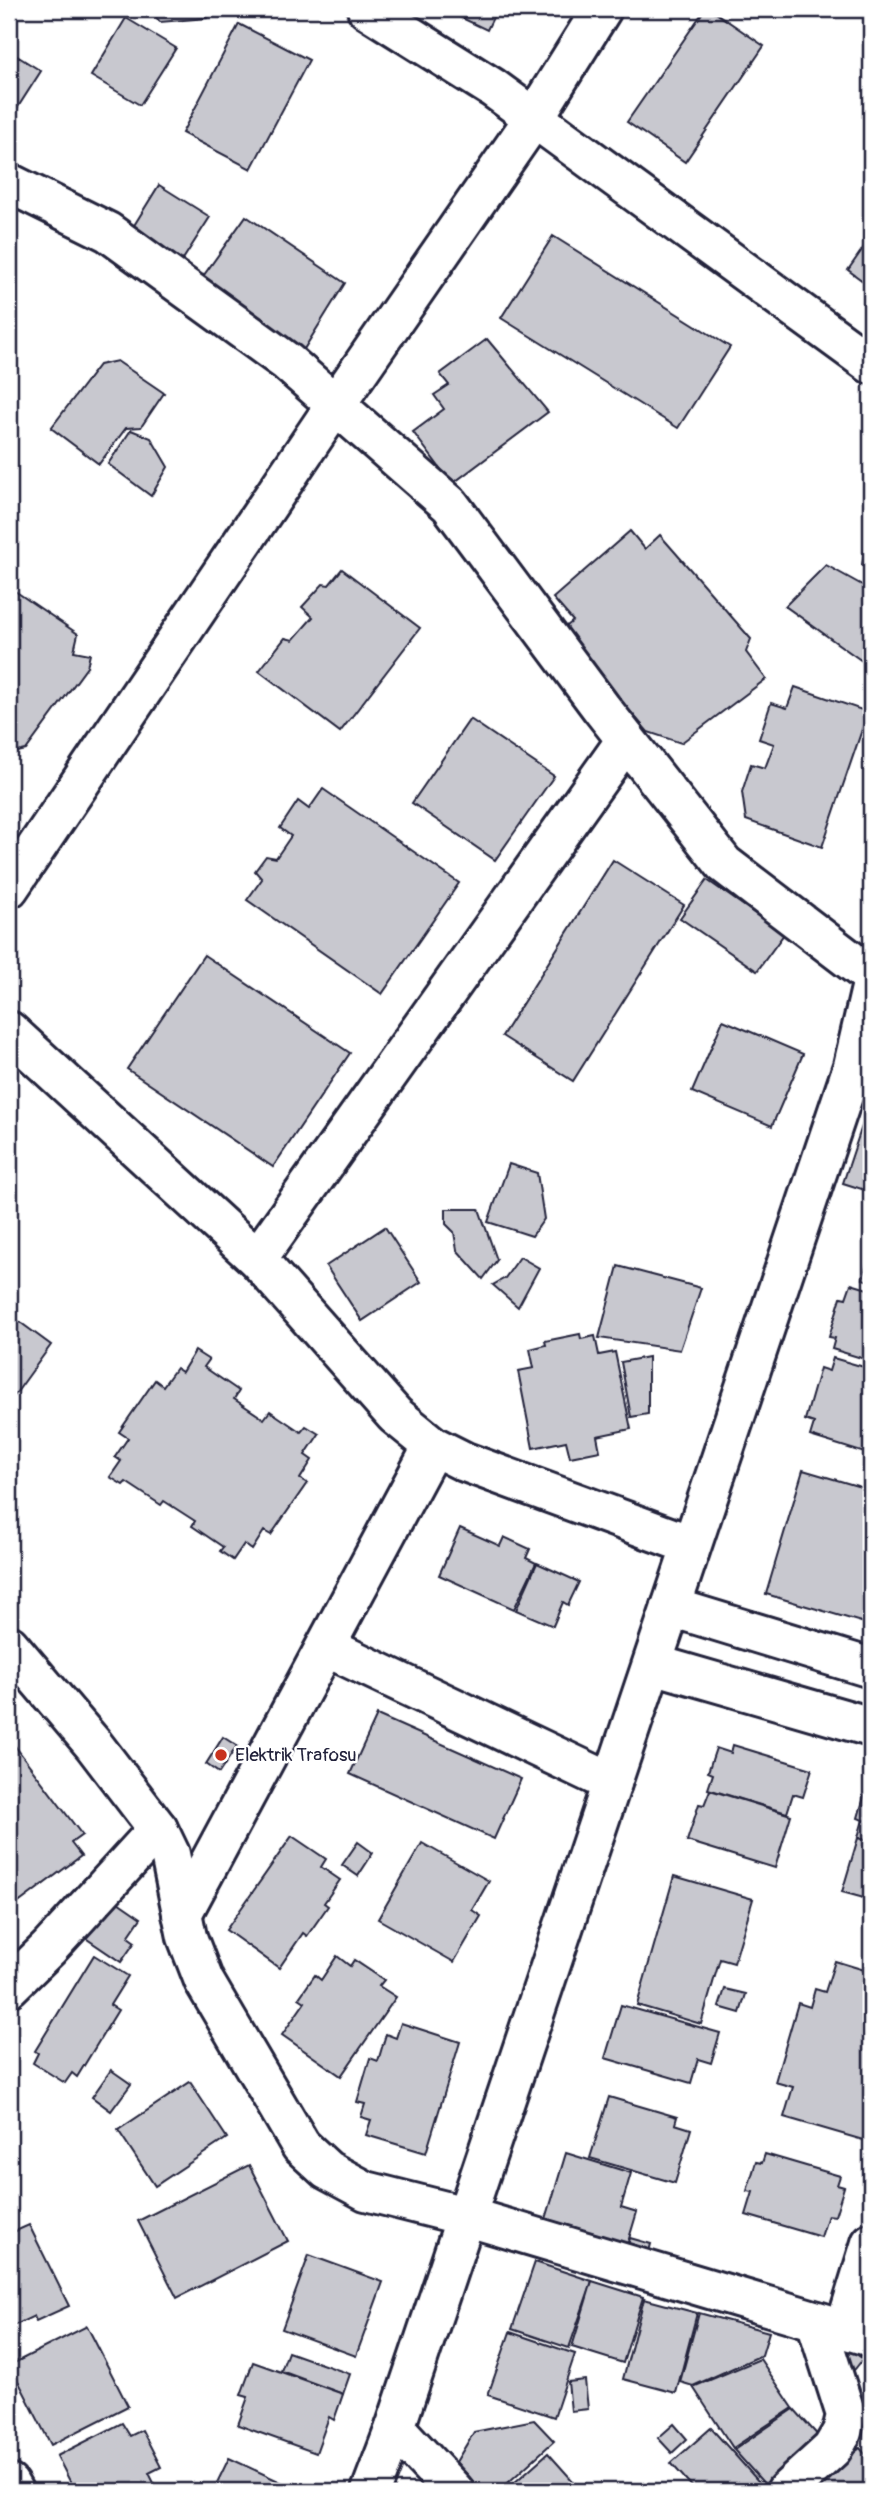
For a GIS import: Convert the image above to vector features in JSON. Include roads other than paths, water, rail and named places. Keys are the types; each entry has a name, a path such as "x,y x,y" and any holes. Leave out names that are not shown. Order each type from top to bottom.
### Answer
{"street":[{"path":"367,9 493,88 871,364"},
{"path":"9,888 336,404 534,118 602,9"},
{"path":"9,183 108,232 287,362 450,505 626,740 724,863 871,976"},
{"path":"257,1259 626,740"},
{"path":"370,2491 395,2428 691,1545 862,1069 871,988"},
{"path":"9,1031 257,1259 395,1415 433,1446 465,1462 691,1545"},
{"path":"182,1914 433,1446"},
{"path":"671,1607 871,1668"},
{"path":"9,1645 108,1763 158,1829 170,1854 187,1937 204,1981 301,2146 327,2170 366,2191 465,2216 844,2329"},
{"path":"326,1647 612,1783"},
{"path":"653,1664 871,1727"},
{"path":"9,1987 49,1948 158,1829"},
{"path":"786,2491 832,2449 842,2432 846,2415 844,2329 871,2243"},
{"path":"395,2428 454,2491"},
{"path":"9,2484 13,2491"}],"place":[{"name":"Elektrik Trafosu","path":"221,1755"}]}
